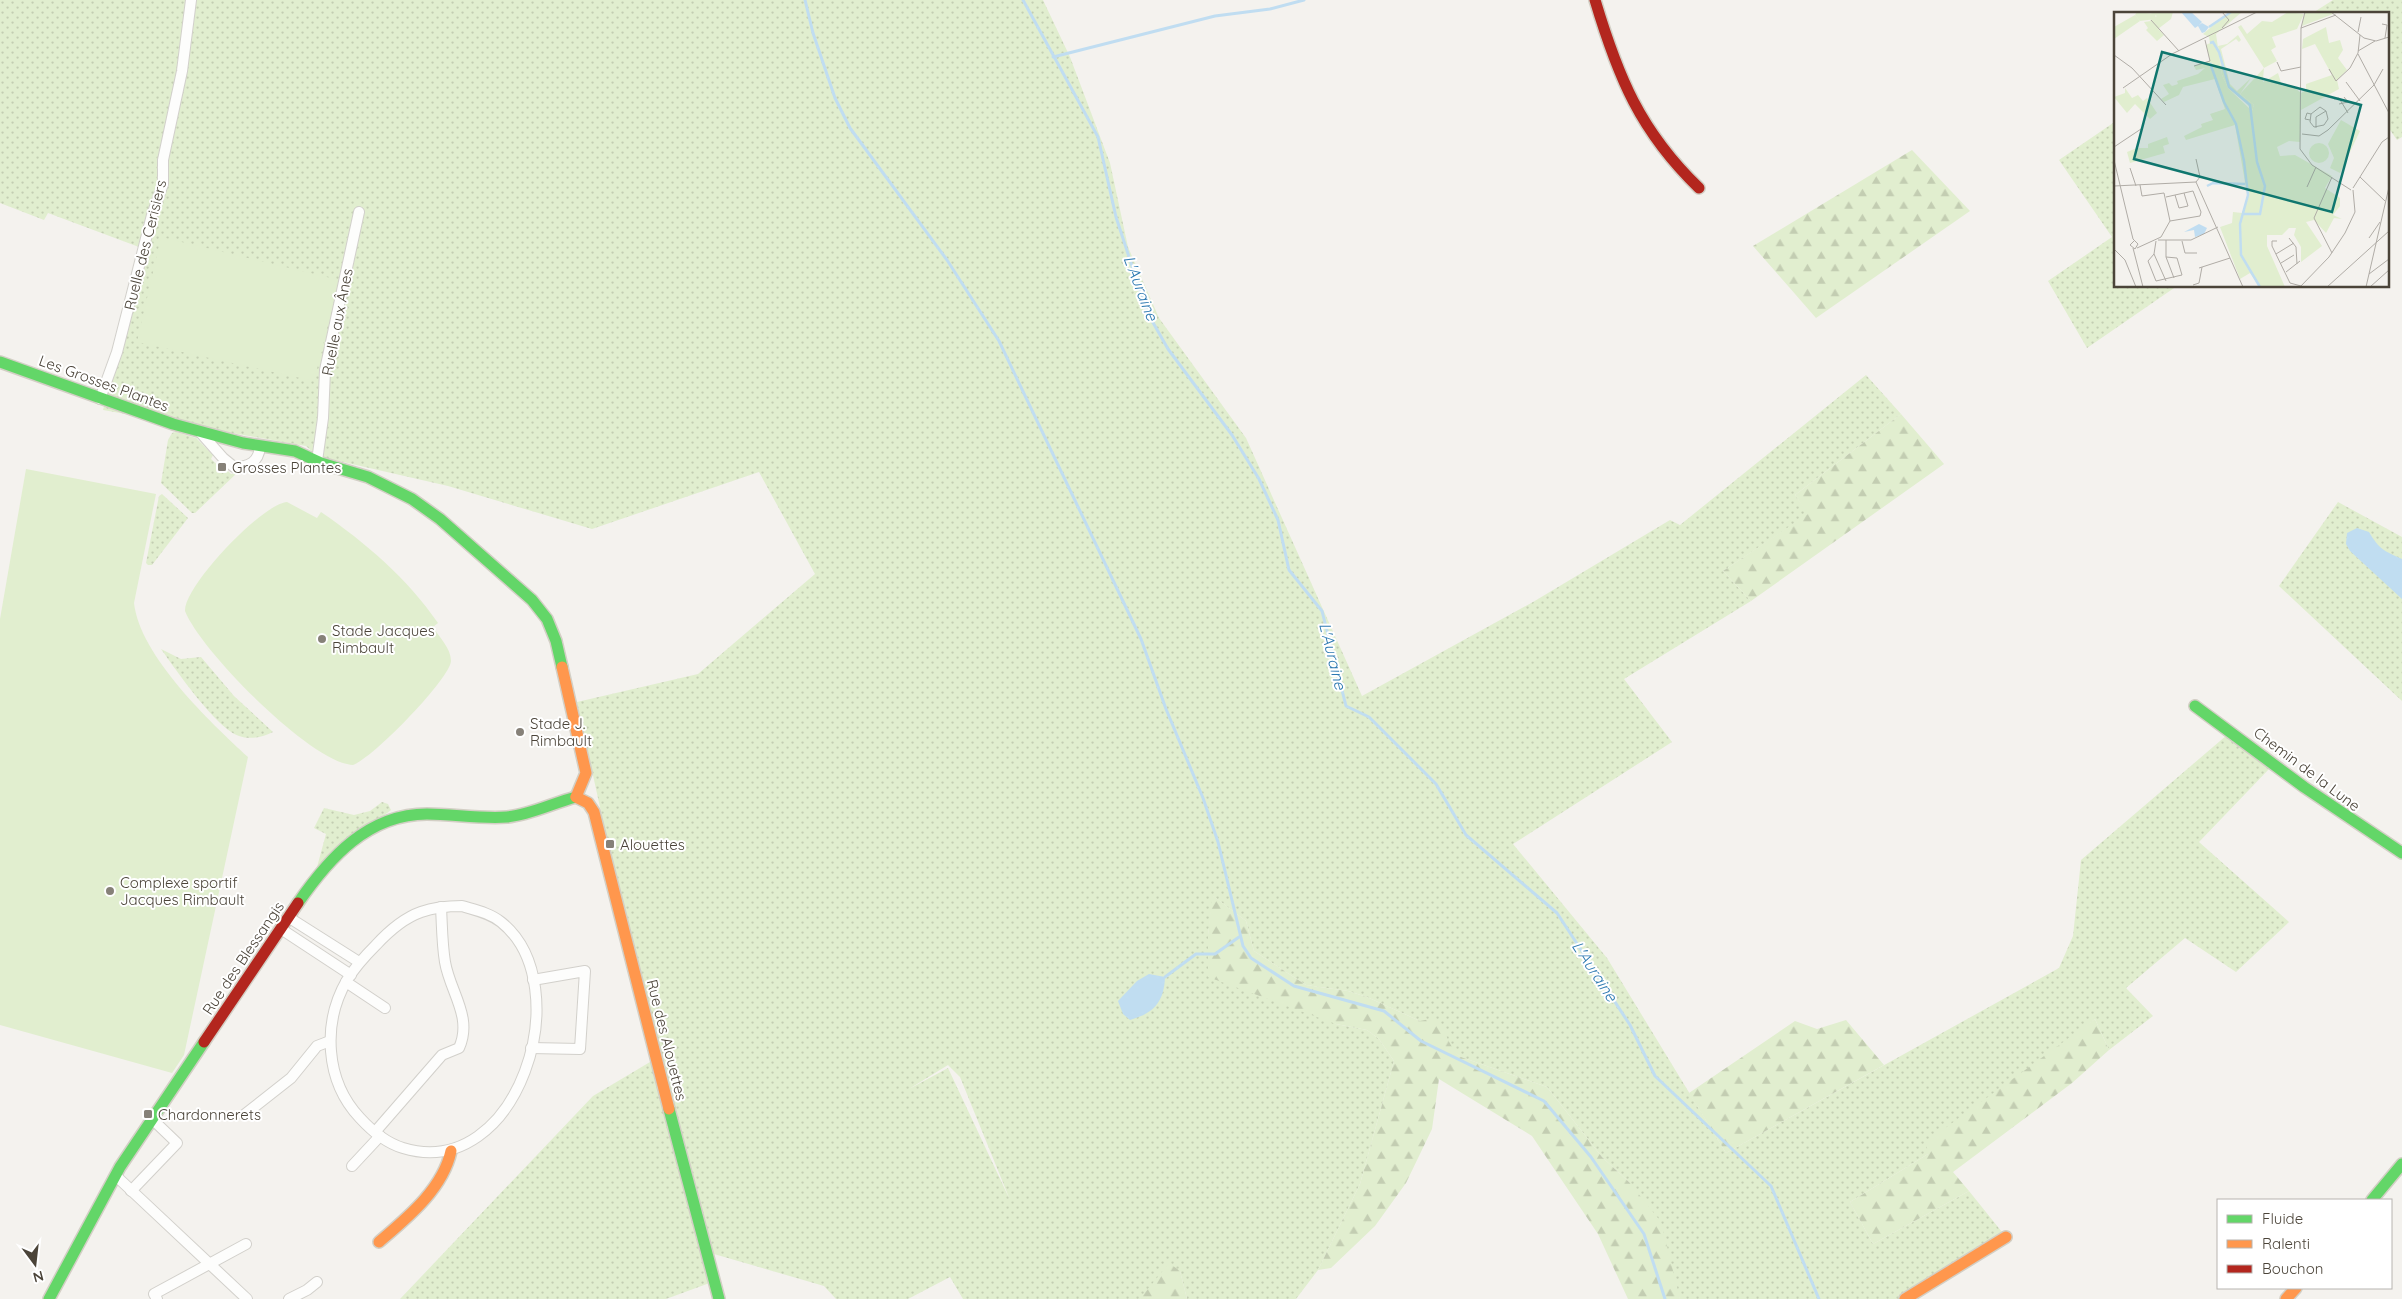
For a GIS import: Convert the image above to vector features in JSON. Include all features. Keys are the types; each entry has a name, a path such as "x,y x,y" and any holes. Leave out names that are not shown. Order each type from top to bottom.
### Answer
{"street":[{"name":"Ruelle des Cerisiers","path":"100,399 117,352 152,215 163,184 163,160 182,70 191,0"},
{"path":"1595,0 1610,50 1636,111 1649,134 1678,170 1699,188"},
{"name":"Ruelle aux Ânes","path":"317,462 323,418 325,370 359,212"},
{"name":"Les Grosses Plantes","path":"0,362 100,399 200,431 260,446 295,451 317,462 368,477 412,499 480,553 532,600 547,619 556,641 586,773 576,796"},
{"path":"200,431 234,467 246,467 254,462 260,454 260,446"},
{"name":"Chemin de la Lune","path":"2195,706 2304,787 2402,853"},
{"name":"Rue des Blessangis","path":"49,1299 73,1259 116,1176 152,1119 288,917 316,880 346,848 379,823 409,816 507,817 576,796"},
{"name":"Rue des Alouettes","path":"576,796 588,803 594,812 719,1299"},
{"path":"462,906 481,911 500,922 524,950 533,980 536,1010 531,1048 517,1092 503,1112 477,1138 451,1151 432,1153 415,1151 396,1145 378,1134 351,1108 344,1097 333,1064 330,1041 331,1027 337,1003 348,978 359,962 385,936 406,920 420,913 441,907 462,906"},
{"path":"352,1166 442,1056 459,1048 465,1035 462,1016 445,963 441,907"},
{"path":"288,917 359,962"},
{"path":"281,929 348,978 385,1008"},
{"path":"531,1048 580,1049 585,971 533,980"},
{"path":"244,1115 291,1078 317,1046 330,1041"},
{"path":"131,1191 177,1143 152,1119"},
{"path":"379,1242 405,1222 439,1181 451,1156 451,1151"},
{"path":"2373,1199 2402,1164"},
{"path":"116,1176 246,1299"},
{"path":"1905,1299 2006,1237"},
{"path":"157,1299 154,1294 246,1244"},
{"path":"289,1299 308,1290 317,1282"},
{"path":"2286,1299 2295,1289"}],"green space":[{"path":"0,0 1043,0 1070,57 1110,163 1128,247 1159,318 1246,438 1362,696 1533,602 1670,520 1680,525 1866,375 1901,414 1795,495 1809,514 1723,571 1751,601 1624,679 1672,742 1513,844 1607,958 1726,1153 2059,968 2073,936 2081,860 2227,735 2270,768 2199,842 2289,922 2236,972 2185,938 2126,988 2153,1016 2109,1050 2095,1019 1928,1154 1850,1202 1873,1244 1969,1191 2006,1237 1905,1299 1680,1299 1629,1182 1602,1157 1547,1087 1461,1057 1452,1050 1447,1041 1420,1021 1367,997 1348,991 1306,985 1254,951 1246,921 1213,896 1208,935 1336,1024 1367,1030 1379,1039 1394,1061 1360,1184 1318,1270 1296,1299 1187,1299 1180,1271 1140,1299 963,1299 950,1277 908,1299 836,1299 824,1286 707,1252 715,1281 666,1299 400,1299 593,1096 655,1059 577,702 698,674 815,574 759,472 592,529 448,486 317,456 306,446 103,410 147,250 48,213 44,220 0,203","holes":["948,1065 960,1077 1010,1200 948,1068 909,1089"]},
{"path":"2333,0 2402,0 2402,137 2397,140 2390,130 2390,12 2314,12"},
{"path":"2114,122 2114,288 2174,288 2087,348 2048,281 2112,237 2059,160"},
{"path":"1912,150 1970,211 1816,318 1753,246"},
{"path":"161,237 339,280 314,381 137,342"},
{"path":"1901,414 1944,464 1751,601 1723,571 1808,514 1795,495"},
{"path":"176,432 196,438 213,455 211,459 223,470 226,469 231,474 237,473 195,513 192,513 161,483 168,440 172,433"},
{"name":"Complexe sportif Jacques Rimbault","path":"26,469 156,494 134,603 139,623 149,644 179,687 215,726 248,757 184,1055 172,1073 0,1025 0,619"},
{"path":"162,494 188,518 152,565 148,565 146,563 159,496"},
{"name":"Stade Jacques Rimbault","path":"287,502 317,518 321,512 385,562 413,591 438,623 433,627 447,647 450,656 451,661 438,684 409,718 363,760 353,765 334,759 311,746 285,726 259,702 212,651 195,629 185,611 188,599 197,584 226,548 260,516 275,506"},
{"path":"2338,502 2402,537 2402,701 2279,586"},
{"path":"161,649 181,659 201,657 234,696 273,732 261,737 248,738 230,731 219,722 197,697"},
{"path":"382,802 388,804 391,810 317,867 326,834 314,828 324,808 354,815 370,811"},
{"path":"1212,895 1246,921 1254,951 1306,985 1348,991 1367,997 1420,1021 1435,1018 1456,1053 1461,1057 1547,1087 1602,1157 1629,1182 1661,1222 1680,1299 1628,1299 1598,1234 1532,1136 1439,1079 1432,1129 1406,1183 1375,1226 1331,1268 1318,1270 1360,1184 1394,1061 1379,1039 1367,1030 1336,1024 1208,977 1208,935"},
{"path":"2095,1019 2109,1050 2072,1083 1953,1172 1969,1191 1873,1244 1850,1202 1928,1154 1926,1142"},
{"path":"1846,1020 1884,1065 1726,1153 1689,1093 1795,1021 1817,1029"},
{"path":"1169,1263 1180,1271 1187,1299 1140,1299"}],"water":[{"path":"2357,528 2369,532 2383,549 2402,559 2402,599 2350,551 2346,544 2347,533"},
{"path":"1149,974 1165,977 1160,1000 1145,1014 1130,1020 1123,1014 1118,1001 1137,981"}],"waterway":[{"path":"805,0 813,33 835,98 850,128 947,260 999,341 1141,639 1166,709 1203,798 1218,842 1243,946 1251,958 1294,986 1384,1011 1421,1041 1544,1101 1591,1157 1644,1234 1665,1299"},
{"name":"L'Auraine","path":"1023,0 1098,137 1116,217 1147,312 1168,349 1232,435 1259,479 1278,520 1289,570 1322,611 1346,706 1369,717 1436,784 1466,835 1557,913 1630,1025 1655,1076 1771,1186 1819,1299"},
{"path":"1053,57 1215,16 1270,9 1304,0"},
{"path":"1165,977 1196,954 1215,954 1239,937"}],"traffic: fast":[{"path":"0,362 173,424 243,443 295,451 321,463 368,477 412,499 440,519 532,600 547,619 556,641 562,667"},
{"path":"2195,706 2304,787 2402,853"},
{"path":"298,903 337,855 368,830 386,822 406,816 427,814 487,817 516,816 576,797"},
{"path":"49,1299 120,1167 204,1042"},
{"path":"669,1109 719,1299"},
{"path":"2373,1199 2402,1164"}],"traffic: slow":[{"path":"562,667 586,773 576,797"},
{"path":"576,797 588,803 594,812 669,1109"},
{"path":"379,1242 412,1213 432,1190 447,1165 451,1151"},
{"path":"1905,1299 2006,1237"},
{"path":"2286,1299 2295,1289"}],"traffic: jam":[{"path":"1595,0 1622,78 1646,124 1679,167 1699,188"},
{"path":"204,1042 298,903"}],"place":[{"name":"Grosses Plantes","path":"222,467"},
{"name":"Stade Jacques Rimbault","path":"322,639"},
{"name":"Stade J. Rimbault","path":"520,732"},
{"name":"Alouettes","path":"610,844"},
{"name":"Complexe sportif Jacques Rimbault","path":"110,891"},
{"name":"Chardonnerets","path":"148,1114"}]}
